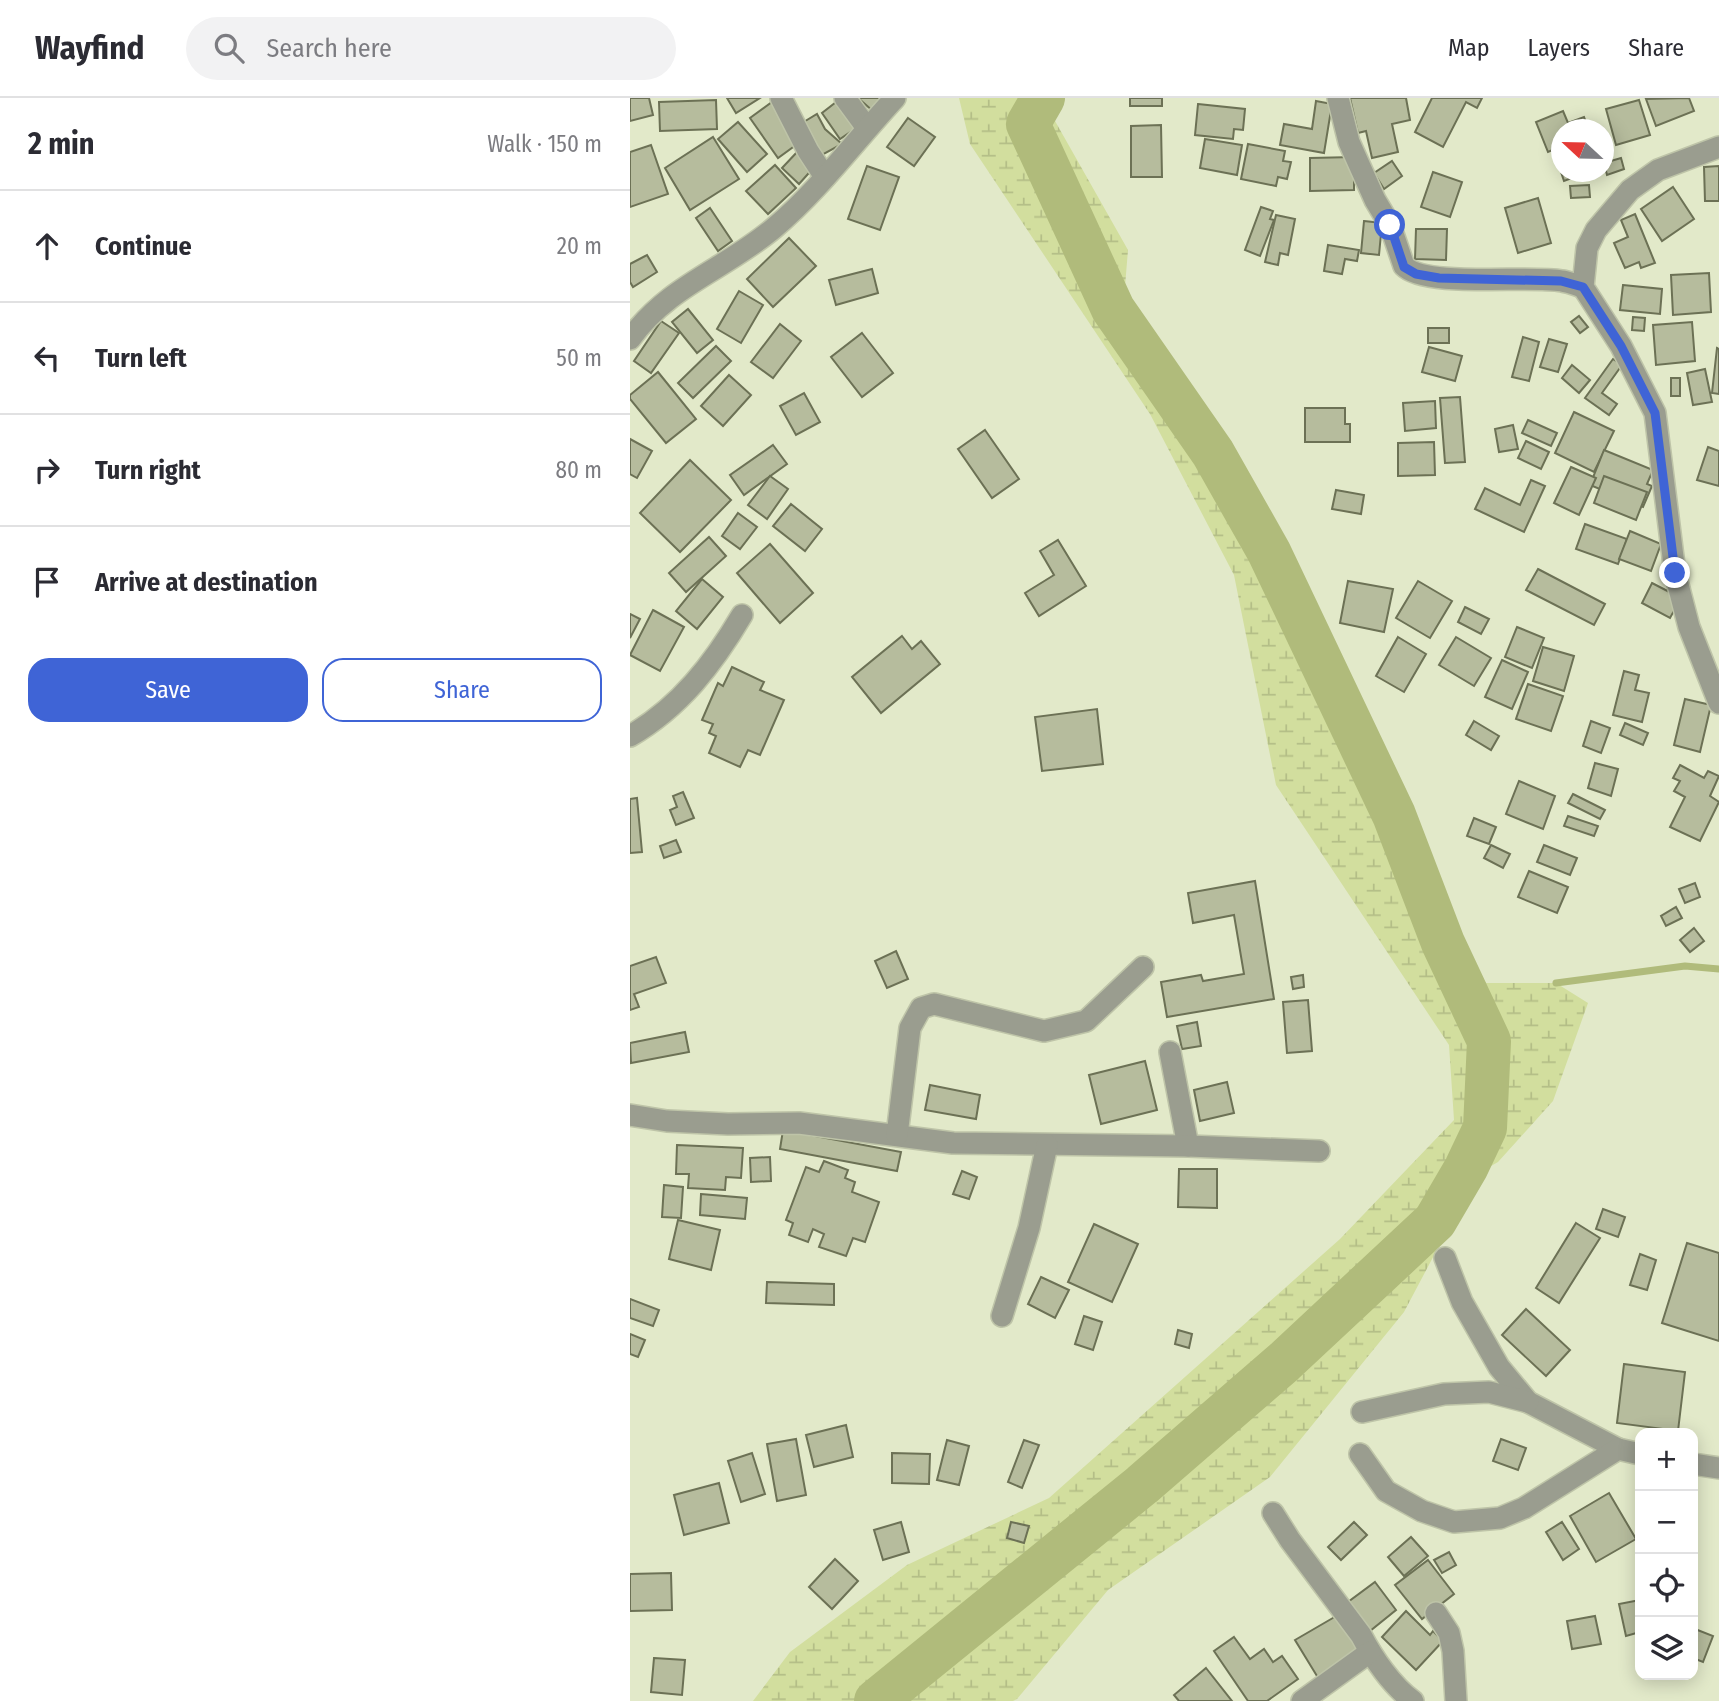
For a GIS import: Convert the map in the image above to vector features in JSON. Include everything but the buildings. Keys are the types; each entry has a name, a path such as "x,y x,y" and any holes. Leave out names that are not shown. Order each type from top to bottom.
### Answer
{"street":[{"path":"781,98 808,151 825,177"},
{"path":"845,98 867,128"},
{"path":"630,337 645,319 674,293 747,251 786,217 895,98"},
{"path":"1338,98 1349,142 1375,200 1390,225 1404,267 1409,271 1439,278 1561,281 1583,287"},
{"path":"1719,147 1658,170 1630,190 1596,230 1587,248 1583,287 1621,346 1655,413 1675,573 1689,627 1719,703"},
{"path":"630,736 653,723 687,693 717,657 742,615"},
{"path":"897,1135 910,1028 921,1009 934,1004 1044,1031 1086,1021 1143,967"},
{"path":"1170,1052 1188,1146"},
{"path":"630,1115 667,1121 728,1124 799,1123 953,1143 1188,1146 1320,1151"},
{"path":"1002,1316 1029,1228 1047,1144"},
{"path":"1445,1258 1462,1302 1499,1367 1528,1402"},
{"path":"1362,1412 1444,1394 1489,1392 1528,1402 1618,1449 1635,1453"},
{"path":"1360,1454 1386,1491 1422,1511 1454,1522 1500,1518 1524,1508 1618,1449"},
{"path":"1698,1465 1719,1468"},
{"path":"1273,1513 1361,1635 1370,1652 1413,1701"},
{"path":"1436,1613 1449,1633 1456,1701"},
{"path":"1302,1701 1370,1652"}],"green space":[{"path":"959,98 1042,98 1128,250 1122,323 1267,541 1337,715 1378,765 1395,838 1486,983 1556,983 1588,1003 1553,1101 1498,1162 1477,1174 1404,1312 1270,1477 1108,1590 1017,1699 753,1701 790,1652 907,1565 1049,1498 1340,1239 1454,1120 1449,1045 1276,785 1234,575 1150,414 970,144"}],"waterway":[{"path":"876,1701 1142,1485 1284,1362 1435,1221 1466,1168 1485,1128 1489,1041 1443,943 1394,815 1269,552 1213,453 1113,309 1028,124 1043,98"},
{"path":"1556,983 1685,966 1719,969"}],"route":[{"path":"1390,225 1404,267 1416,274 1439,278 1561,281 1583,287 1621,346 1655,413 1675,573"}]}
